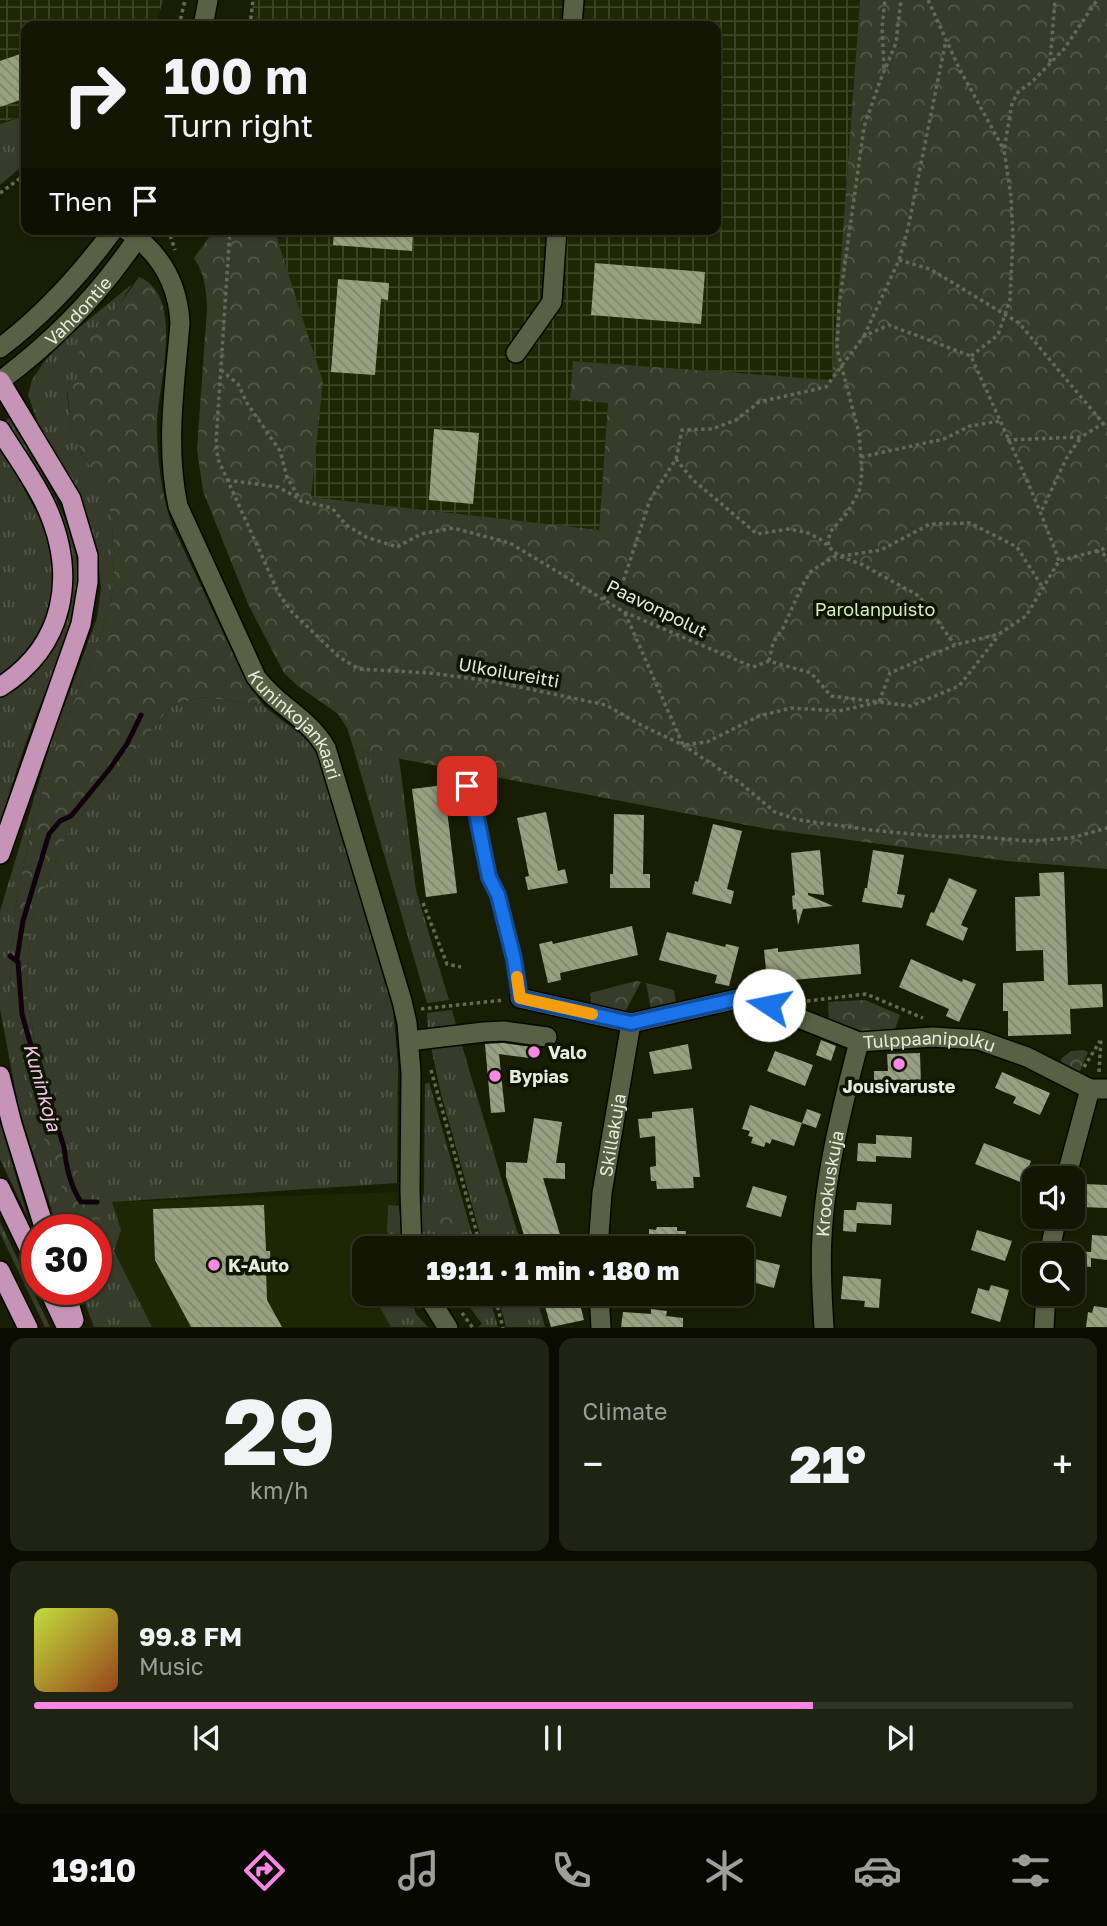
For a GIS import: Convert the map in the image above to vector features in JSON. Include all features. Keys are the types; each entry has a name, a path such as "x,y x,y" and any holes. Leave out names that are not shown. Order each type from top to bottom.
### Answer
{"highway":[{"path":"0,381 71,499 88,556 88,582 81,624 0,854"},
{"path":"0,430 46,507 58,536 63,578 58,616 51,634 23,671 0,687"},
{"path":"0,1076 12,1124 41,1214"},
{"path":"0,1188 21,1232"},
{"path":"0,1271 28,1328"},
{"path":"56,1305 67,1328"},
{"path":"70,1305 77,1328"}],"street":[{"path":"203,21 208,0"},
{"path":"572,21 574,0"},
{"name":"Vahdontie","path":"0,348 71,285 109,235"},
{"name":"Vahdontie","path":"0,381 51,340 111,274 133,235"},
{"name":"Kuninkojankaari","path":"138,235 162,264 171,281 179,308 171,443 178,506 256,677 272,695 310,724 326,748 402,1001 409,1041 412,1100 412,1236"},
{"path":"516,354 552,302 557,235"},
{"name":"Tulppaanipolku","path":"520,998 631,1023 746,997 859,1042 933,1037 979,1040 1027,1057 1093,1087"},
{"name":"Skillakuja","path":"599,1236 602,1193 631,1023"},
{"path":"409,1041 504,1031 547,1037"},
{"name":"Krookuskuja","path":"824,1328 821,1271 826,1198 859,1042"},
{"path":"1070,1166 1093,1087"},
{"path":"434,1306 448,1328"},
{"path":"599,1306 600,1328"},
{"path":"1044,1328 1045,1306"}],"lane":[{"path":"467,786 476,813 489,877 498,895 514,959 520,998"}],"path":[{"path":"180,21 185,0"},
{"path":"251,21 253,0"},
{"path":"884,70 882,27 885,0"},
{"path":"828,545 830,532 847,513 859,492 862,473 859,433 837,349 839,306 864,127 896,43 901,0"},
{"path":"928,0 982,112 1004,149"},
{"path":"1050,64 1055,0"},
{"path":"971,356 998,335 1010,300 1013,236 1004,149 1012,103 1020,91 1064,50 1097,0"},
{"path":"603,599 623,582 650,500 676,459 682,430 712,429 736,420 759,402 826,387 834,380 841,365 864,336 899,260 908,228 946,40"},
{"path":"0,193 21,178"},
{"name":"Ulkoilureitti","path":"230,235 216,443 218,459 279,594 292,612 339,657 359,669 430,673 491,681 606,705 683,745 739,782 775,812 799,820 942,837 970,836 1029,841 1071,838 1107,828"},
{"path":"899,260 930,269 1020,323 1106,422 1107,428"},
{"path":"864,336 889,325 971,356 1041,512 1059,561"},
{"path":"221,370 238,384 247,403 280,451 287,477 301,500"},
{"path":"861,457 944,439 970,426 1000,422"},
{"path":"1041,512 1066,457 1081,437 1106,422"},
{"path":"1007,440 1081,437"},
{"path":"676,459 692,479 757,534 788,529 806,532 828,545 838,556 863,565 919,596 955,645"},
{"name":"Paavonpolut","path":"227,481 278,487 301,500 332,509 346,525 366,537 397,547 421,534 453,528 510,543 624,612 753,667 769,661 811,673 831,696 911,706 959,686 999,634"},
{"path":"769,661 773,643 810,571 838,556 881,550 930,524 970,523 1017,547 1043,588"},
{"path":"624,612 683,745 707,741 759,716 790,708 839,711 879,702 890,673 955,645 999,634 1026,616 1059,561 1107,548"},
{"path":"1096,551 1107,556"},
{"path":"423,904 447,964 461,967"},
{"path":"769,1005 866,994 928,1021"},
{"path":"419,1009 520,998"},
{"path":"1093,1087 1101,1039 1093,1087"},
{"path":"497,1306 503,1328"}],"shaded area":[{"path":"0,0 163,0 157,21 21,21 21,117 0,123"},
{"path":"253,0 860,0 832,380 573,361 608,403 599,530 311,497 323,382 276,235 721,235 721,21 251,21"},
{"path":"397,1192 397,1236 352,1236 352,1306 397,1306 398,1327 152,1327 114,1251 121,1230 111,1202"}],"green space":[{"name":"Parolanpuisto","path":"860,0 1107,0 1107,869 1007,861 768,829 354,750 347,728 338,714 284,673 248,604 203,491 197,449 207,308 201,270 194,258 211,235 276,235 323,382 311,497 599,530 608,403 570,400 573,361 832,380"},
{"path":"21,117 21,167 0,185 0,124"},
{"path":"139,277 153,287 162,302 166,343 157,423 160,475 168,513 245,679 264,706 203,697 172,705 69,830 30,922 26,992 45,1100 97,1214 71,1214 31,1103 10,988 14,913 31,832 55,746 95,652 111,603 114,580 113,519 100,482 80,451 78,439 71,428 67,386 76,382 79,368 76,358 84,343 119,305"},
{"path":"132,284 119,305 84,343 76,383 67,393 71,428 78,439 80,451 100,482 114,519 114,580 111,603 95,652 55,746 31,832 14,913 10,988 72,1214 53,1214 19,1109 0,1009 0,911 52,739 97,618 101,588 97,550 82,506 42,434 28,395 32,380 64,340"},
{"path":"9,418 48,483 64,517 75,552 77,573 76,596 65,641 28,738 0,823 0,697 45,659 66,620 73,587 69,553 3,423"},
{"path":"0,450 47,533 54,559 55,578 47,615 38,633 15,663 0,676"},
{"path":"203,697 264,706 310,742 316,751 393,1009 398,1063 397,1183 112,1202 121,1230 114,1251 152,1327 94,1327 86,1305 112,1305 112,1214 96,1214 46,1104 26,992 30,922 69,830 172,705"},
{"path":"354,750 399,758 416,890 449,1000 427,1003"},
{"path":"641,982 625,1012 592,1006 590,993"},
{"path":"646,983 674,990 676,1004 651,1010"},
{"path":"865,1000 900,1015 894,1032 862,1034 829,1021 828,1002"},
{"path":"452,1010 458,1032 428,1033 427,1013"},
{"path":"460,1039 518,1236 481,1236 440,1090 431,1047"},
{"path":"1071,1051 1088,1052 1080,1071 1073,1071 1061,1065 1061,1059"},
{"path":"429,1082 473,1236 421,1236 419,1219 424,1192 425,1084"},
{"path":"0,1122 27,1214 26,1214 0,1159"},
{"path":"443,1188 453,1190 465,1236 439,1236"},
{"path":"388,1205 399,1206 402,1236 388,1236"},
{"path":"0,1222 21,1266 21,1277 0,1233"},
{"path":"34,1305 40,1305 50,1327 45,1327"},
{"path":"379,1306 413,1306 416,1314 428,1327 391,1327"},
{"path":"469,1306 492,1306 498,1327 478,1327 482,1324"},
{"path":"500,1306 539,1306 545,1327 506,1327"}],"building":[{"path":"21,54 21,100 0,107 0,61"},
{"path":"334,235 413,235 412,251 333,245"},
{"path":"595,263 705,272 701,324 591,315"},
{"path":"338,279 389,283 388,300 381,299 375,375 331,372"},
{"path":"434,429 479,433 473,504 429,500"},
{"path":"444,785 457,893 426,897 412,789"},
{"path":"546,812 558,871 565,869 568,883 528,890 525,877 529,876 517,818"},
{"path":"614,814 644,815 643,874 650,874 650,888 610,888 610,874 613,874"},
{"path":"713,824 742,831 727,889 734,891 731,904 692,894 695,881 698,882"},
{"path":"820,850 824,895 808,895 833,906 803,909 798,925 796,909 793,910 792,896 795,895 791,853"},
{"path":"873,850 904,855 897,894 905,895 902,908 862,902"},
{"path":"1064,872 1068,985 1102,984 1103,1007 1070,1009 1071,1034 1008,1036 1008,1011 1003,1011 1003,983 1044,981 1043,950 1016,951 1015,897 1040,896 1039,873"},
{"path":"949,878 977,890 961,925 968,928 963,941 926,925"},
{"path":"632,926 638,955 560,973 561,980 548,983 539,944 552,941 553,944"},
{"path":"667,932 725,947 726,944 739,947 729,986 715,983 717,975 659,960"},
{"path":"859,944 861,974 781,981 782,989 768,990 764,950 778,948 778,952"},
{"path":"911,959 962,982 963,979 976,984 959,1022 946,1016 949,1009 899,987"},
{"path":"821,1040 836,1046 831,1061 816,1055"},
{"name":"Bypias","path":"503,1043 538,1048 537,1059 499,1054 505,1112 491,1113 485,1044"},
{"path":"688,1044 692,1069 654,1074 649,1052"},
{"path":"775,1051 813,1065 805,1086 767,1071"},
{"path":"920,1053 921,1085 874,1086 874,1071 888,1071 887,1054"},
{"path":"1002,1072 1050,1093 1040,1115 1013,1103 1016,1097 995,1088"},
{"path":"750,1105 802,1123 794,1146 772,1139 770,1144 766,1142 764,1147 751,1143 753,1137 748,1136 750,1131 742,1129"},
{"path":"693,1108 700,1177 693,1177 694,1188 657,1189 656,1181 651,1181 650,1167 656,1166 655,1136 640,1138 638,1119 652,1118 652,1112"},
{"path":"807,1109 821,1114 816,1128 802,1123"},
{"path":"534,1118 562,1122 556,1163 565,1163 565,1179 543,1178 560,1236 524,1236 506,1177 506,1162 527,1163"},
{"path":"876,1135 912,1137 911,1158 876,1156 876,1162 857,1161 858,1143 876,1144"},
{"path":"984,1143 1031,1161 1029,1166 1022,1166 1022,1183 975,1164"},
{"path":"1085,1184 1107,1185 1107,1208 1085,1207"},
{"path":"753,1186 787,1196 781,1217 746,1207"},
{"path":"857,1202 892,1204 891,1225 857,1223 856,1232 843,1231 844,1210 856,1210"},
{"name":"K-Auto","path":"264,1205 266,1251 270,1251 271,1269 266,1270 267,1300 282,1327 191,1327 155,1260 153,1209"},
{"path":"657,1227 677,1227 677,1231 686,1231 686,1236 649,1236 649,1229 656,1230"},
{"path":"977,1230 1012,1241 1005,1261 971,1250"},
{"path":"1092,1235 1107,1236 1107,1260 1091,1258 1091,1267 1085,1267 1085,1252 1091,1252"},
{"path":"754,1259 780,1265 774,1288 754,1282"},
{"path":"843,1276 881,1279 879,1308 864,1307 865,1301 841,1299"},
{"path":"991,1285 1009,1290 1000,1322 971,1313 978,1288 989,1291"},
{"path":"545,1306 580,1306 584,1320 551,1327"},
{"path":"1094,1306 1107,1308 1107,1327 1086,1327 1088,1312 1092,1313"},
{"path":"651,1309 667,1311 666,1316 683,1318 683,1327 621,1327 623,1312 651,1314"}],"waterway":[{"path":"17,958 23,921 49,834 60,821 71,816 108,771 127,744 141,715"},
{"name":"Kuninkoja","path":"10,956 18,962 22,1014 64,1147 71,1183 81,1202 97,1202"}],"slow traffic":[{"path":"517,977 520,998 592,1014"}],"place":[{"name":"Valo","path":"534,1052"},
{"name":"Jousivaruste","path":"899,1064"},
{"name":"Bypias","path":"495,1076"},
{"name":"K-Auto","path":"214,1265"}],"route":[{"path":"467,786 476,813 483,855 489,877 498,895 514,959 520,998 631,1023 746,997 769,1005"}]}
